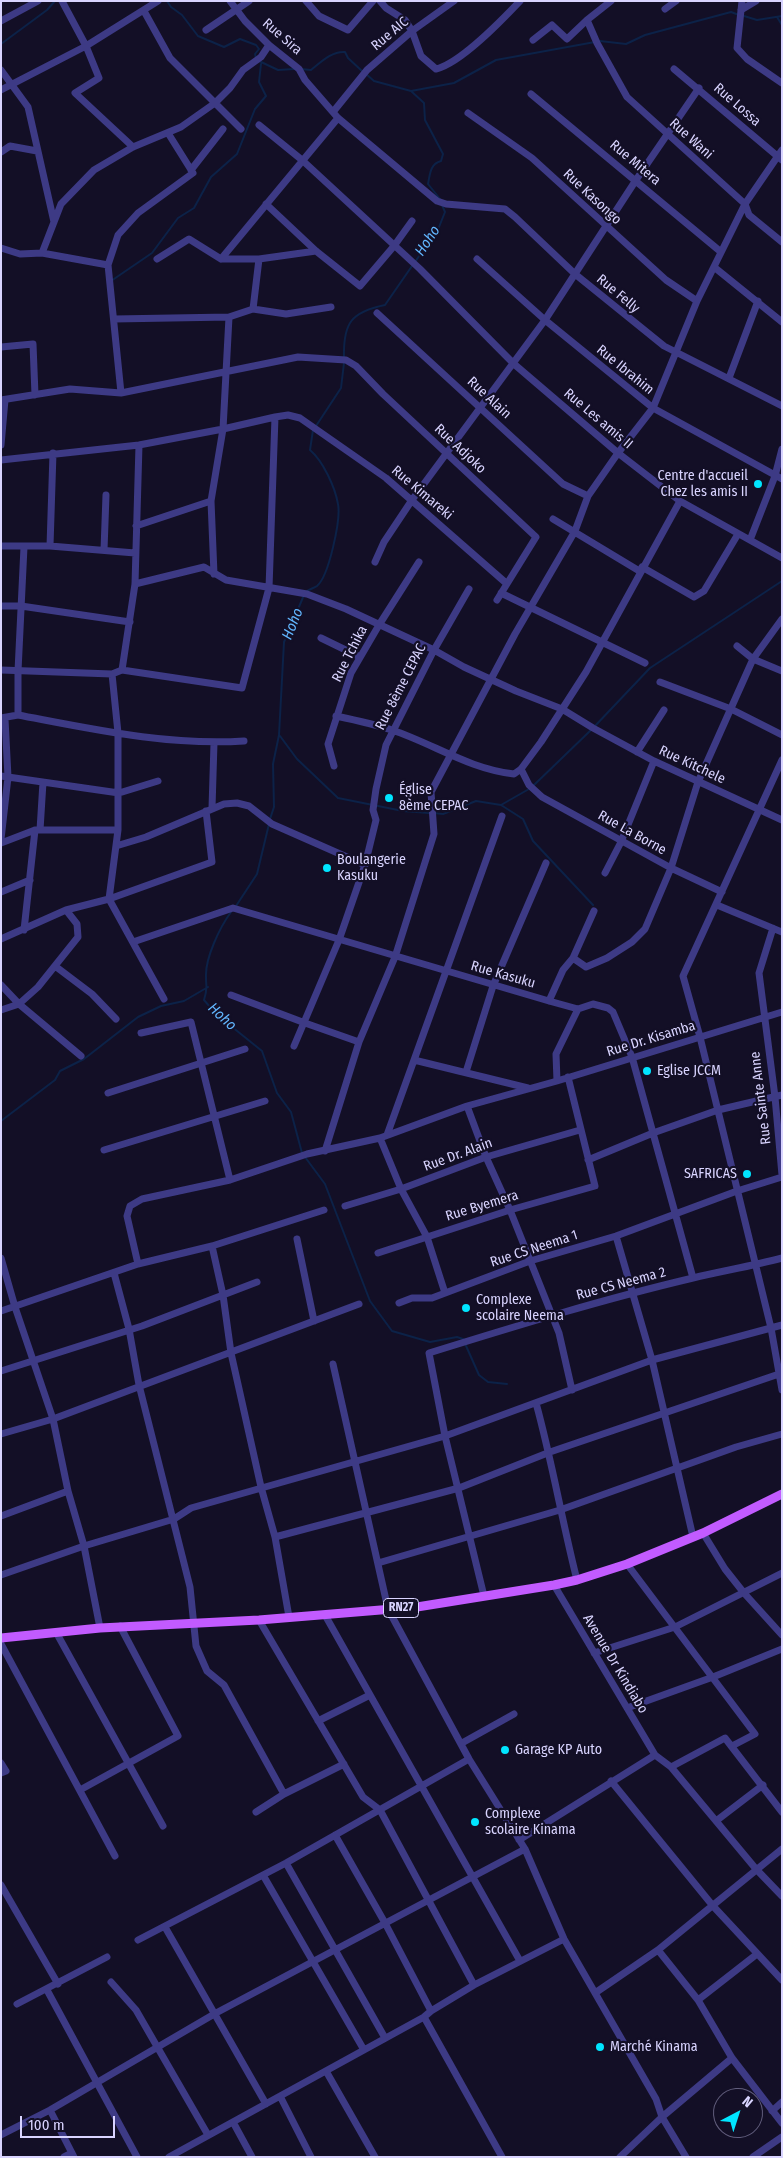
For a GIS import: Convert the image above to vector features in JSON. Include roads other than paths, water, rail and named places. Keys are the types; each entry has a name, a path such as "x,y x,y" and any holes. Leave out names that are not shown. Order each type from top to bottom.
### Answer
{"main road":[{"name":"RN27","path":"1,1638 120,1626 259,1620 417,1607 554,1585 577,1580 627,1564 703,1533 782,1494"}],"street":[{"path":"1,21 38,1"},
{"path":"62,1 86,46 99,78 75,93 134,147"},
{"path":"1,90 86,46 158,1"},
{"name":"Rue Sira","path":"230,1 269,46 300,70 336,115 437,201"},
{"path":"206,30 249,1"},
{"path":"306,1 319,16 348,30 373,1"},
{"path":"380,1 386,8 405,20 412,31 421,56 436,69 445,67 502,20 520,1"},
{"name":"Rue AIC","path":"221,259 302,160 336,115 364,72 412,31 454,1"},
{"path":"533,40 552,25 567,39 586,20 611,1"},
{"path":"665,9 676,1"},
{"path":"742,1 737,48 747,59 782,83"},
{"path":"741,14 756,1"},
{"path":"144,11 170,58 241,129"},
{"name":"Rue Wani","path":"586,20 627,97 745,204 748,215 782,242"},
{"path":"42,254 61,204 94,170 134,147 181,127 215,103 230,88 243,70 261,57 269,46"},
{"name":"Rue Lossa","path":"674,69 699,88 780,158"},
{"path":"1,70 28,108 54,222"},
{"path":"375,562 384,542 412,500 479,407 514,364 699,88"},
{"name":"Rue Mitera","path":"531,94 721,252"},
{"name":"Rue Kasongo","path":"468,114 532,158 666,280 697,301"},
{"name":"Rue Les amis II","path":"259,125 302,160 420,270 514,364 618,453 680,502 782,558"},
{"path":"191,170 223,129"},
{"path":"121,393 108,265 118,235 138,213 193,173 168,133"},
{"path":"1,152 10,146 37,150"},
{"path":"325,1150 359,1042 395,957 434,834 431,792 514,634 575,531 588,496 652,408 697,301 745,204 780,158 782,150"},
{"name":"Rue Felly","path":"437,201 446,204 505,210 515,217 575,274 634,324 664,346 782,406"},
{"path":"266,204 316,251 360,286 394,246 412,220"},
{"path":"158,259 188,239 221,259 259,259 316,251"},
{"path":"1,248 20,254 42,254 108,265"},
{"path":"253,309 259,259"},
{"name":"Rue Ibrahim","path":"477,259 544,320 652,408 778,478"},
{"path":"714,267 782,322"},
{"path":"729,378 758,302"},
{"path":"114,319 230,317 253,309 286,314 330,307"},
{"name":"Rue Alain","path":"377,313 563,484 588,496"},
{"path":"214,574 211,500 223,429 230,317"},
{"path":"1,347 33,344 35,395"},
{"name":"Rue Adjoko","path":"226,373 298,357 343,360 356,366 445,453 536,536 506,583"},
{"path":"1,445 3,400 70,389 121,393 226,373"},
{"name":"Rue Kimareki","path":"1,460 139,445 223,429 275,416 288,415 300,418 386,478 506,583"},
{"path":"1,670 112,674 122,670 242,688 269,588 275,416"},
{"path":"122,670 135,584 139,445"},
{"path":"750,540 778,478 782,450"},
{"path":"50,546 53,453"},
{"path":"104,550 106,495"},
{"path":"136,526 211,500"},
{"path":"336,716 393,730 449,756 499,772 514,774 521,769 541,742 586,672 680,502"},
{"path":"553,519 641,570 694,597 704,591 738,534"},
{"path":"1,546 50,546 135,553"},
{"path":"18,715 20,606 24,547"},
{"name":"Rue Tchika","path":"334,766 328,744 351,673 419,562"},
{"name":"Rue Kitchele","path":"135,584 204,567 226,580 305,594 434,650 464,667 516,691 562,709 654,761 782,820"},
{"path":"497,600 506,583"},
{"name":"Rue 8ème CEPAC","path":"365,865 376,820 374,806 386,744 434,650 469,589"},
{"path":"501,593 645,664"},
{"path":"1,606 20,606 130,622"},
{"path":"573,958 586,967 607,958 632,942 644,929 671,868 698,782 753,660 782,619"},
{"path":"321,638 360,657"},
{"path":"737,646 753,660 782,671"},
{"path":"112,674 118,734 118,830 109,899 164,999"},
{"path":"660,682 732,709 782,735"},
{"path":"637,752 664,710"},
{"path":"1,839 4,777 3,718 18,715 118,734 214,743 244,741"},
{"path":"1,939 66,910 109,899 212,862 209,810 214,743"},
{"path":"782,760 758,809 684,976 771,1328 782,1390"},
{"path":"605,873 621,842 654,761"},
{"name":"Rue La Borne","path":"521,769 531,788 621,842 722,892"},
{"path":"4,777 118,793 158,781"},
{"path":"24,930 43,782"},
{"path":"116,846 146,837 224,804 237,803 256,810 269,822 365,865 339,940 305,1024 294,1046"},
{"path":"445,1293 427,1237 401,1189 383,1136 414,1060 502,816"},
{"path":"1,843 37,830 118,830"},
{"path":"466,1072 494,986 546,862"},
{"path":"1,892 30,880"},
{"path":"717,905 782,932"},
{"name":"Rue Kasuku","path":"133,942 234,908 548,1001 578,1009 593,1004 608,1008 613,1012 632,1057 692,1278"},
{"path":"1,1010 20,1004 38,987 78,937 77,924 66,910"},
{"path":"548,1001 563,970 573,958 594,911"},
{"name":"Rue Sainte Anne","path":"774,928 759,973 763,1017 778,1096 782,1176"},
{"path":"55,966 92,994 116,1019"},
{"path":"1,985 20,1004 81,1056"},
{"path":"232,995 305,1024 359,1042"},
{"path":"557,1081 556,1054 578,1009"},
{"name":"Rue Dr. Kisamba","path":"138,1264 127,1216 130,1206 142,1199 230,1180 307,1154 383,1136 468,1106 557,1081 782,1012"},
{"path":"141,1033 191,1022 230,1180"},
{"path":"108,1093 245,1049"},
{"name":"Rue Dr. Kisamba","path":"414,1060 528,1088"},
{"path":"568,1077 588,1160 653,1133 718,1110 778,1096"},
{"path":"104,1150 264,1101"},
{"path":"468,1106 486,1157 510,1210 559,1334 572,1390"},
{"name":"Rue Dr. Alain","path":"345,1206 401,1189 486,1157 580,1130"},
{"name":"Rue Byemera","path":"378,1253 510,1210 595,1186 588,1160"},
{"name":"Rue CS Neema 1","path":"399,1303 412,1298 432,1298 530,1261 616,1236 782,1176"},
{"path":"1,1311 138,1264 212,1246 324,1210"},
{"path":"616,1236 652,1360 693,1537"},
{"path":"297,1239 314,1321"},
{"path":"212,1246 223,1295 231,1352 261,1488 275,1537 289,1617"},
{"path":"1,1258 53,1418 68,1491 84,1546 100,1628"},
{"name":"Rue CS Neema 2","path":"445,1436 429,1353 552,1315 692,1278 782,1258"},
{"path":"114,1273 129,1329 139,1385 190,1587 196,1646 208,1671 224,1685 284,1794"},
{"path":"1,1371 35,1362 142,1326 257,1282"},
{"path":"1,1434 53,1418 359,1304"},
{"path":"1,1575 84,1546 174,1518 191,1508 445,1436 652,1360 782,1325"},
{"path":"333,1364 388,1609 469,1759 525,1849 564,1939 656,2099 662,2117 686,2157"},
{"path":"275,1537 459,1488 550,1452 779,1374"},
{"path":"536,1403 550,1452 560,1510 577,1580"},
{"path":"378,1563 560,1510 736,1447 782,1434"},
{"path":"445,1436 484,1596"},
{"path":"1,1516 68,1491"},
{"path":"703,1533 744,1593 782,1635"},
{"path":"627,1564 755,1734 732,1746"},
{"path":"594,1653 675,1627 782,1573"},
{"name":"Avenue Dr Kindiabo","path":"554,1585 655,1755"},
{"path":"325,1615 520,1960"},
{"path":"259,1620 363,1797 380,1810 474,1985"},
{"path":"80,1790 178,1736 120,1626"},
{"path":"56,1632 163,1826"},
{"path":"1,1644 115,1856"},
{"path":"627,1708 713,1677 782,1649"},
{"path":"318,1721 370,1695"},
{"path":"462,1743 514,1714"},
{"path":"671,1767 726,1738 782,1812"},
{"path":"519,1840 655,1755 671,1767 756,1869 782,1896"},
{"path":"138,1940 286,1863 469,1759"},
{"path":"1,1763 6,1771 1,1774"},
{"path":"256,1812 284,1794 344,1764"},
{"path":"611,1781 713,1906 782,1980"},
{"path":"716,1821 763,1785"},
{"path":"335,1835 385,1923 431,2011"},
{"path":"1,2135 50,2110 216,2013 525,1849"},
{"path":"595,1993 658,1950 782,1849"},
{"path":"286,1863 385,2038"},
{"path":"263,1875 364,2050"},
{"path":"1,1885 58,1984"},
{"path":"165,1927 216,2013 266,2104"},
{"path":"169,2157 424,2017 474,1985 564,1939"},
{"path":"658,1950 698,2000 732,2058 782,2123"},
{"path":"698,2000 757,1954"},
{"path":"17,2004 106,1958"},
{"path":"111,1982 136,2010 208,2135"},
{"path":"47,1990 137,2157"},
{"path":"424,2017 502,2157"},
{"path":"620,2157 662,2117 732,2058"},
{"path":"326,2070 375,2157"},
{"path":"280,2096 312,2157"},
{"path":"772,2111 782,2102"},
{"path":"50,2110 73,2155 64,2157"},
{"path":"233,2122 252,2157"},
{"path":"753,2157 782,2137"}],"waterway":[{"path":"1,44 47,10 55,1"},
{"name":"Hoho","path":"167,1 171,7 182,15 198,36 224,47 240,39 256,45 259,49 255,54 256,58"},
{"path":"600,41 626,44 645,35 731,12 739,15"},
{"path":"744,16 757,20 782,16"},
{"path":"777,17 782,25"},
{"path":"411,91 454,83 496,60 595,42"},
{"name":"Hoho","path":"301,69 311,70 331,55 345,52 348,58 362,71"},
{"name":"Hoho","path":"259,61 278,70 294,69"},
{"path":"111,281 152,253 178,218 194,208 211,177 237,154 255,109 266,96 259,82 261,64"},
{"name":"Hoho","path":"366,74 374,81 411,91 424,103 425,120 443,154 441,161 437,162 433,167 428,184 440,199"},
{"name":"Hoho","path":"415,262 439,227 445,212 442,205"},
{"name":"Hoho","path":"344,358 345,336 351,321 364,311 385,305 412,266"},
{"name":"Hoho","path":"316,426 341,388 344,363"},
{"name":"Hoho","path":"307,591 317,586 326,571 338,522 338,504 331,482 310,450 313,430"},
{"path":"594,727 650,668 782,581"},
{"name":"Hoho","path":"270,819 274,807 273,764 279,735 284,642 304,595"},
{"path":"533,786 591,730"},
{"path":"280,736 297,759 338,798 403,811 429,813"},
{"path":"501,805 529,789"},
{"path":"434,813 443,814 476,801 501,805 523,819 533,841 593,905"},
{"name":"Hoho","path":"236,906 257,874 269,824"},
{"name":"Hoho","path":"231,912 218,934 208,961 204,1000 216,1014 262,1051 277,1093 291,1112 302,1153"},
{"path":"1,1121 55,1080 60,1071 84,1059 138,1017 161,1006 184,1001 208,987"},
{"name":"Hoho","path":"305,1157 325,1184 370,1301 392,1331 430,1342 457,1337 463,1339 479,1375 488,1382 507,1384"}],"place":[{"name":"Centre d'accueil Chez les amis II","path":"758,484"},
{"name":"Église 8ème CEPAC","path":"389,798"},
{"name":"Boulangerie Kasuku","path":"327,868"},
{"name":"Eglise JCCM","path":"647,1071"},
{"name":"SAFRICAS","path":"747,1174"},
{"name":"Complexe scolaire Neema","path":"466,1308"},
{"name":"Garage KP Auto","path":"505,1750"},
{"name":"Complexe scolaire Kinama","path":"475,1822"},
{"name":"Marché Kinama","path":"600,2047"}]}
